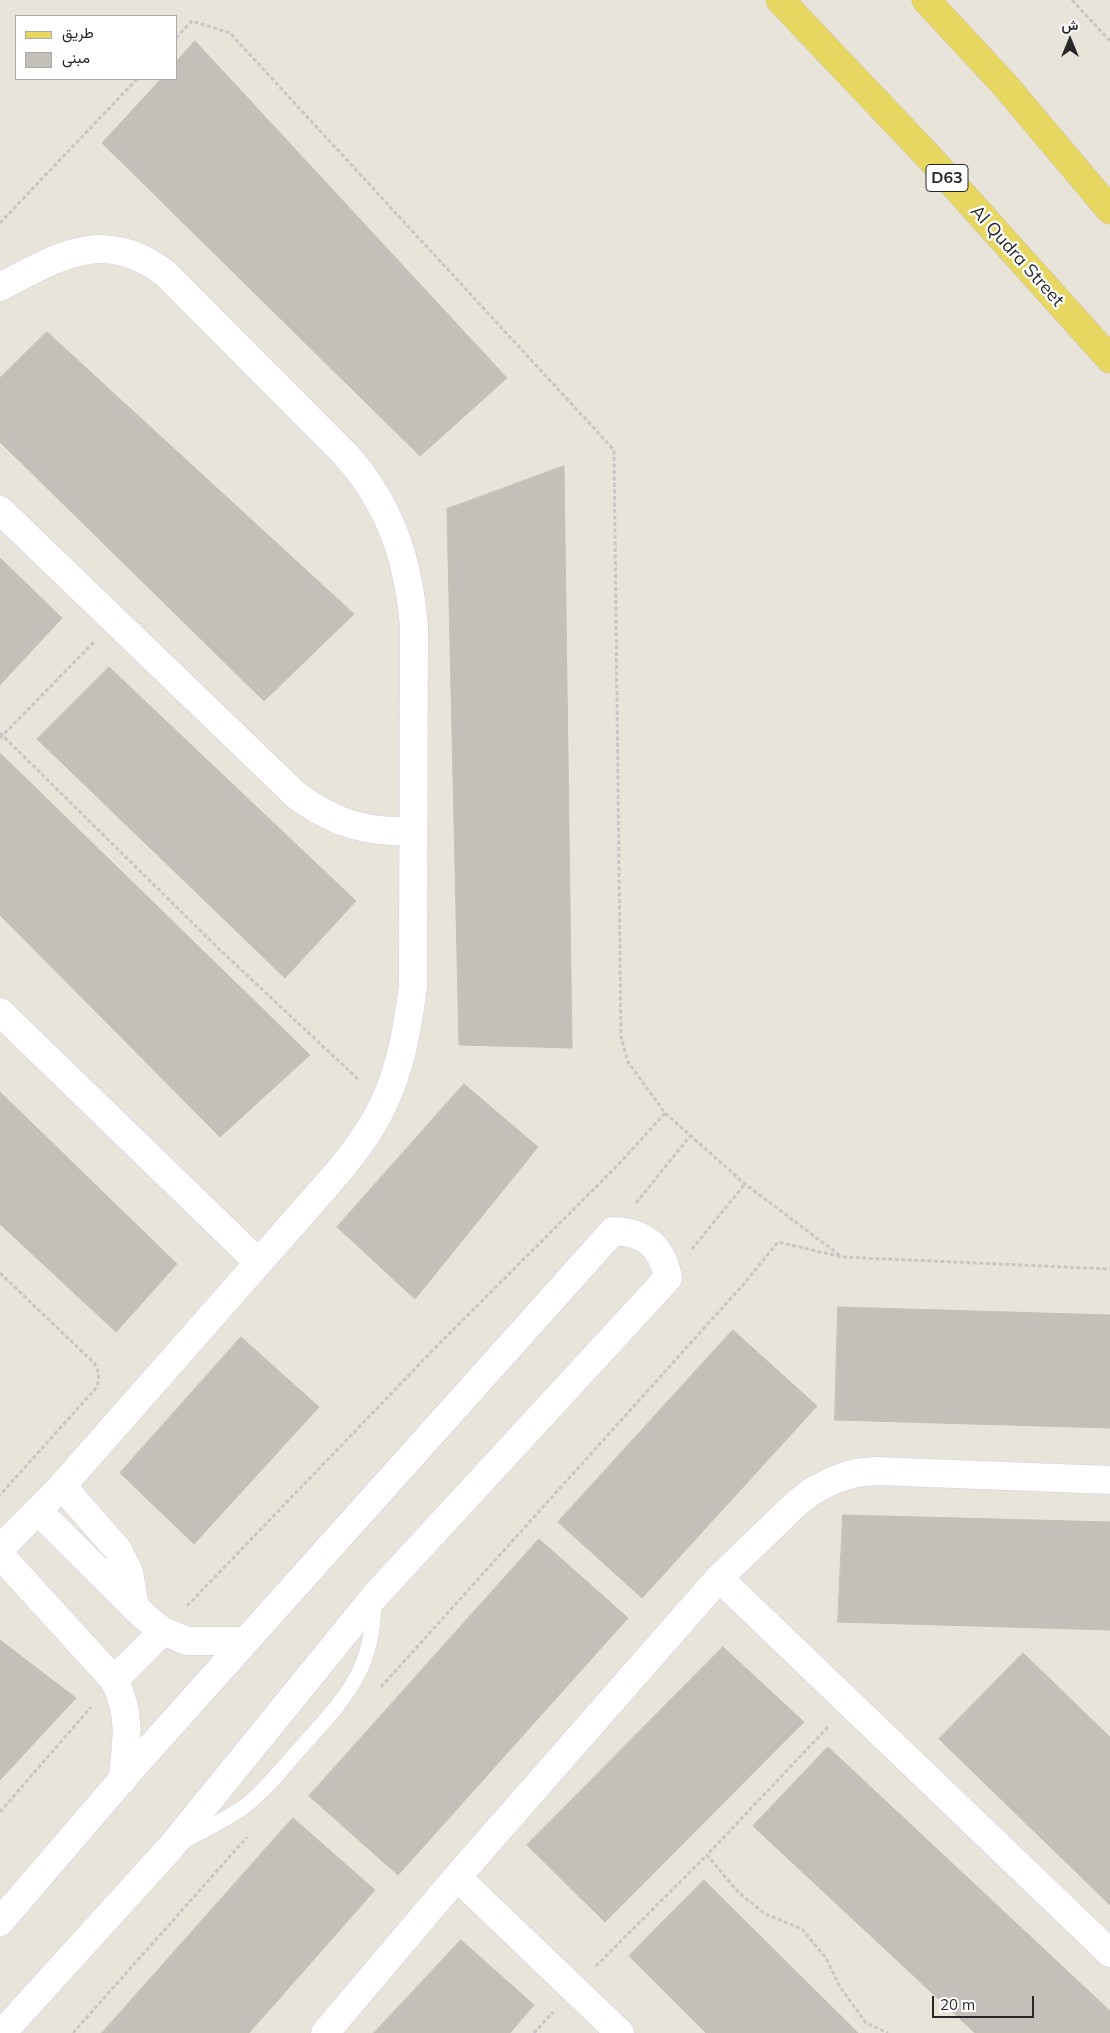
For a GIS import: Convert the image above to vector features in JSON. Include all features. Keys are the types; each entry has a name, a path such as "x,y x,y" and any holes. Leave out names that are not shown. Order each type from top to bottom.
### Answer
{"main road":[{"name":"Al Qudra Street","path":"780,0 928,156 1110,359"},
{"path":"926,0 1004,84 1110,210"}],"street":[{"path":"0,288 64,255 82,250 119,251 151,263 165,273 346,455 364,476 383,507 400,547 408,573 414,626 413,986 408,1026 398,1064 384,1104 348,1160 62,1486 0,1549"},
{"path":"0,510 304,801 339,821 363,828 387,832 413,831"},
{"path":"0,1012 258,1262"},
{"path":"0,1922 132,1768 613,1230 627,1231 640,1235 651,1242 660,1252 666,1264 668,1278 374,1597 171,1847 2,2033"},
{"path":"326,2033 457,1876 719,1578 797,1503 814,1490 834,1480 855,1473 876,1470 1110,1480"},
{"path":"62,1486 118,1550 129,1572 135,1608"},
{"path":"38,1511 135,1608 162,1632 187,1640 245,1641"},
{"path":"0,1555 114,1680 121,1695 128,1726 122,1781"},
{"path":"719,1578 1110,1953"},
{"path":"114,1680 162,1632"},
{"path":"457,1876 620,2033"}],"lane":[{"path":"171,1847 223,1820 262,1792 343,1700 355,1682 364,1662 372,1633 374,1597"}],"path":[{"path":"1072,0 1110,41"},
{"path":"178,36 192,21 230,33 614,450 620,1037 628,1062 665,1113 745,1184 842,1256"},
{"path":"0,223 136,80"},
{"path":"115,620 1,735 219,949 384,1104"},
{"path":"162,1632 434,1349 619,1164 665,1113"},
{"path":"613,1230 690,1136"},
{"path":"668,1278 745,1184"},
{"path":"375,1694 742,1286 778,1242 842,1256 1110,1269"},
{"path":"0,1273 95,1364 99,1381 96,1388 0,1495"},
{"path":"0,1812 114,1680"},
{"path":"574,1988 708,1855 850,1703"},
{"path":"73,2033 250,1834"},
{"path":"708,1855 738,1892 765,1914 802,1929 826,1958 840,1987 866,2023 888,2033"}],"building":[{"path":"195,41 507,378 420,456 102,143 160,80 178,80 178,60"},
{"path":"47,332 354,614 264,701 0,442 0,378"},
{"path":"564,466 572,1048 459,1045 447,509"},
{"path":"0,558 62,618 0,685"},
{"path":"109,667 356,901 285,978 37,739"},
{"path":"1,754 310,1055 220,1137 0,915"},
{"path":"464,1084 538,1147 415,1299 337,1227"},
{"path":"0,1092 177,1264 116,1332 0,1224"},
{"path":"838,1307 1110,1315 1110,1428 835,1420"},
{"path":"733,1330 817,1406 642,1598 558,1522"},
{"path":"241,1337 319,1407 194,1544 120,1473"},
{"path":"843,1515 1110,1522 1110,1630 838,1622"},
{"path":"539,1539 628,1618 398,1875 309,1796"},
{"path":"0,1640 76,1698 0,1780"},
{"path":"723,1647 804,1722 605,1922 527,1845"},
{"path":"1023,1653 1110,1737 1110,1905 939,1739"},
{"path":"828,1747 1110,2011 1110,2033 975,2033 753,1826"},
{"path":"293,1818 375,1890 249,2033 102,2033"},
{"path":"704,1880 858,2033 706,2033 629,1956"},
{"path":"461,1940 534,2005 510,2033 374,2033"}]}
